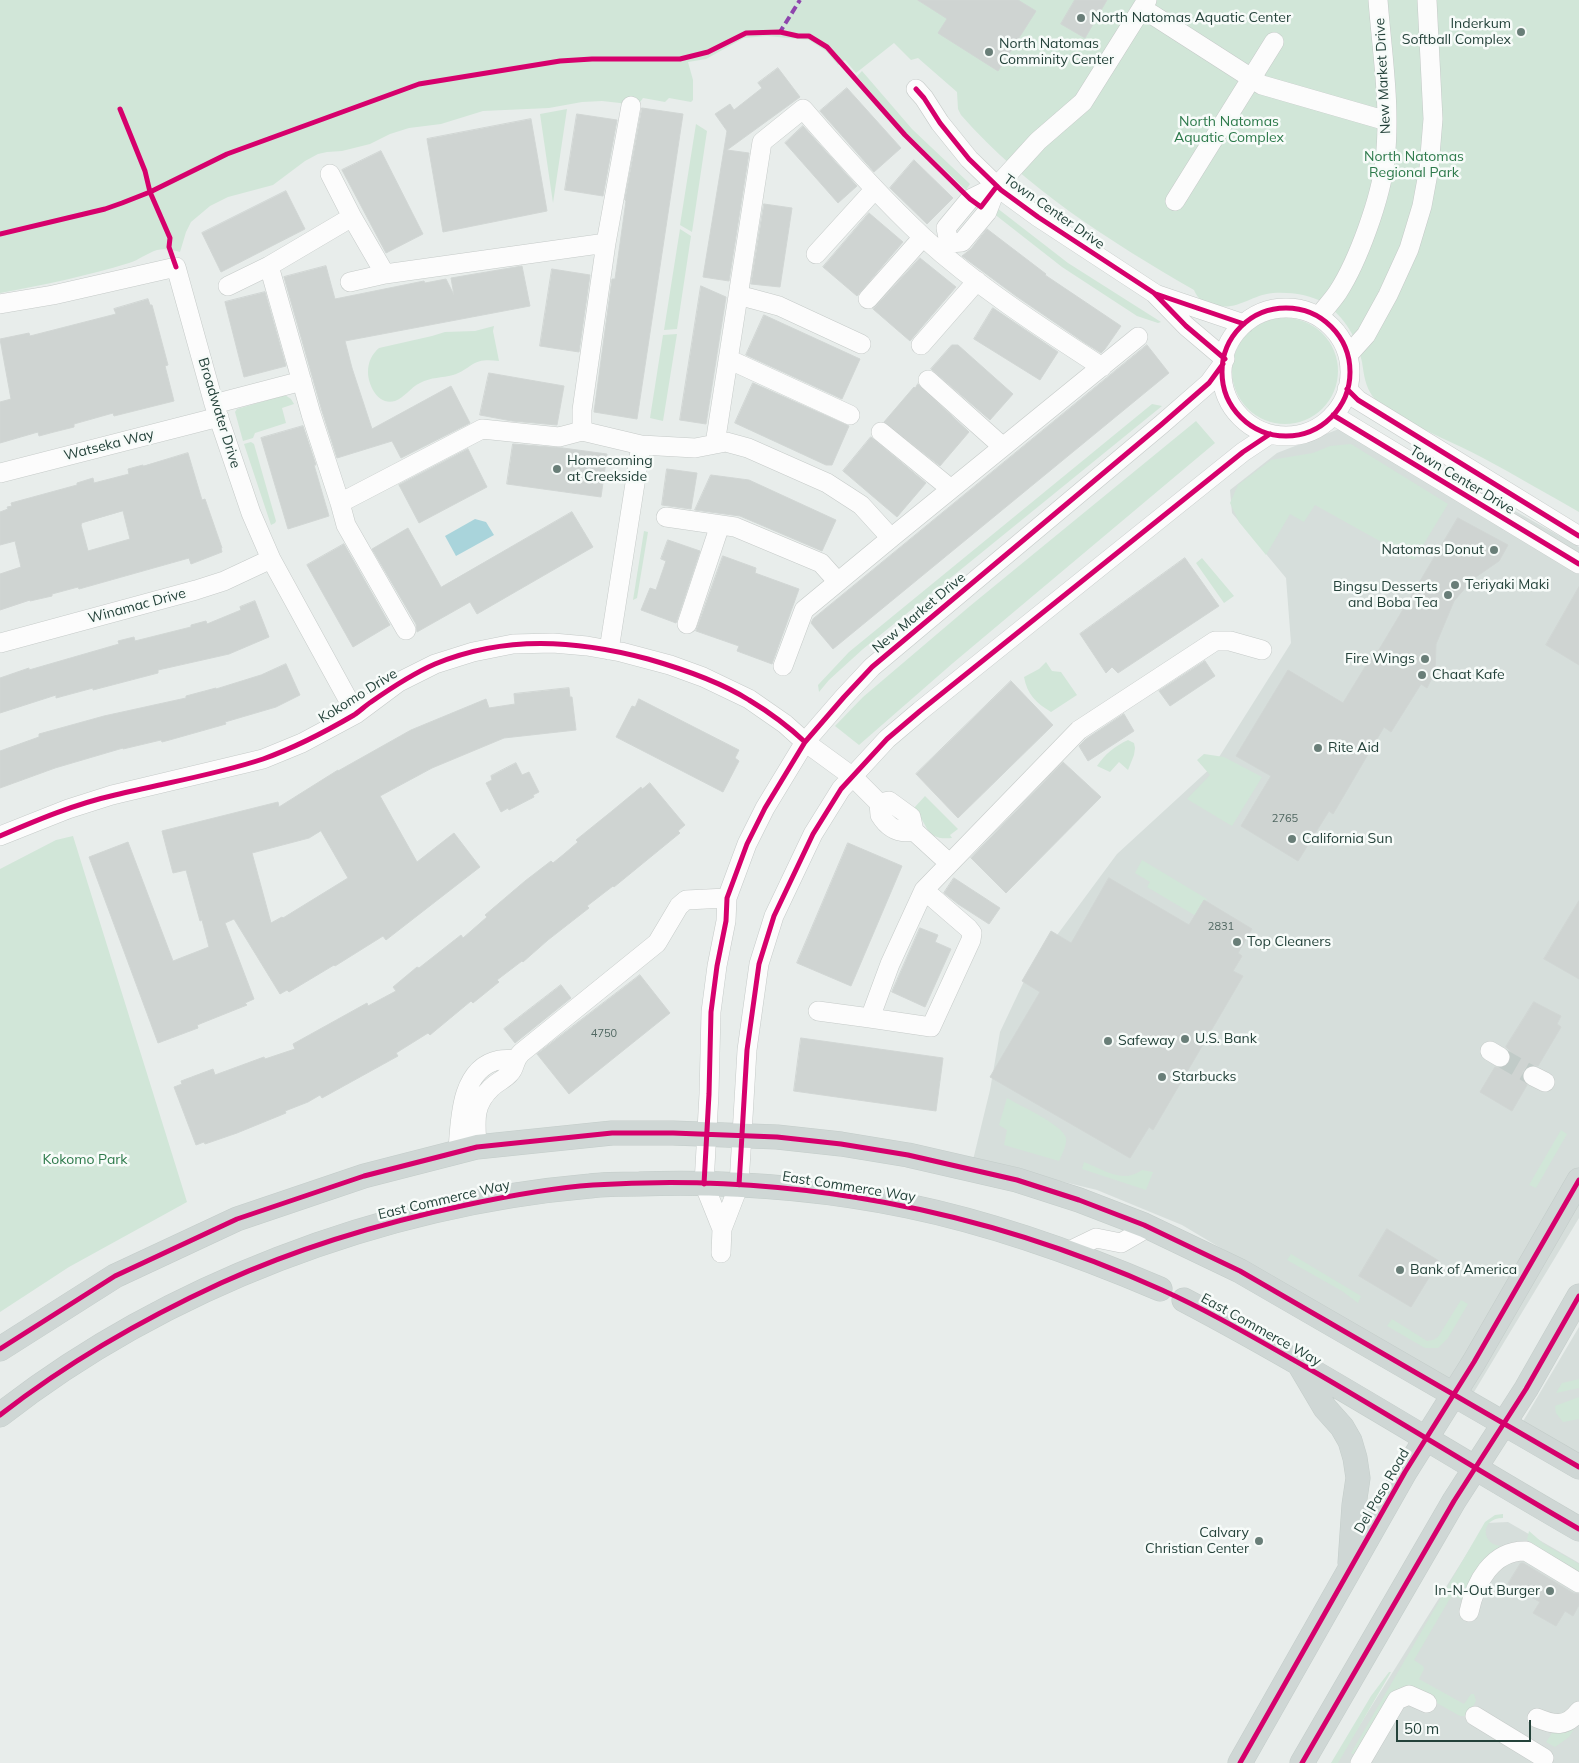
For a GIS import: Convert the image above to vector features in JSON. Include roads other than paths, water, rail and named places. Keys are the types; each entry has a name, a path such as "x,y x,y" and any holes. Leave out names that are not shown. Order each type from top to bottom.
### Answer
{"main road":[{"path":"0,1350 115,1276 237,1219 364,1176 468,1149 612,1133 777,1137 841,1144 966,1167 1017,1180 1079,1200 1144,1225 1240,1271 1579,1467"},
{"name":"Del Paso Road","path":"1240,1763 1349,1570 1579,1180"},
{"name":"East Commerce Way","path":"0,1415 74,1361 175,1304 258,1267 338,1237 420,1215 517,1194 592,1185 671,1183 776,1186 910,1206 1003,1230 1067,1252 1160,1289"},
{"path":"1302,1763 1454,1501 1526,1389 1579,1296"},
{"name":"East Commerce Way","path":"1184,1300 1242,1330 1579,1529"},
{"path":"1299,1364 1324,1408 1342,1427 1350,1441 1355,1458 1358,1478 1349,1570"}],"street":[{"name":"New Market Drive","path":"1318,316 1338,292 1354,263 1378,196 1385,161 1387,121 1378,0"},
{"path":"1348,356 1366,334 1388,295 1409,249 1422,206 1429,168 1434,119 1427,0"},
{"path":"945,248 962,242 987,212 997,186 1038,140 1083,102 1144,4 1262,85 1387,121"},
{"path":"1175,202 1274,42"},
{"name":"Town Center Drive","path":"916,89 940,123 969,158 997,186 1038,217 1154,293 1224,361"},
{"path":"582,431 582,410 606,243 630,106"},
{"path":"715,444 762,142 803,108 875,189 924,237 945,248 977,280 1051,334 1102,367"},
{"path":"330,174 385,274"},
{"path":"945,248 946,228 970,199 997,186"},
{"path":"816,254 875,189"},
{"path":"957,215 973,228"},
{"path":"228,286 269,266 352,217"},
{"path":"868,299 924,237"},
{"path":"350,282 385,274 606,243"},
{"path":"269,266 346,525 406,630"},
{"name":"Broadwater Drive","path":"0,304 53,295 176,267 217,410 251,513 270,559 356,714"},
{"path":"921,345 977,280"},
{"name":"Town Center Drive","path":"1154,293 1244,324"},
{"path":"738,295 779,306 861,344"},
{"path":"1280,308 1300,309 1318,316 1334,329 1345,346 1348,356 1350,365 1349,385 1342,404 1329,420 1312,431 1291,436 1270,434 1253,427 1239,415 1229,400 1223,382 1224,361 1231,339 1244,324 1261,313 1280,308"},
{"path":"783,666 804,610 1138,337"},
{"path":"728,359 850,415"},
{"name":"New Market Drive","path":"722,1229 704,1184 712,1012 717,966 726,921 727,898 747,844 765,808 805,742 872,668 1162,424 1209,383 1224,361"},
{"path":"928,380 1003,447"},
{"name":"Watseka Way","path":"0,473 217,410 302,381"},
{"name":"Town Center Drive","path":"1348,389 1358,400 1579,536"},
{"name":"Town Center Drive","path":"1334,415 1579,564"},
{"path":"340,503 482,429 560,437 582,431 641,445 695,448 726,442 748,448 827,483 861,505 891,538"},
{"path":"881,432 951,489"},
{"name":"New Market Drive","path":"721,1253 722,1229 739,1185 747,1050 759,964 774,916 809,842 842,789 887,739 920,711 1243,452 1270,434"},
{"path":"610,650 641,445"},
{"path":"666,517 735,527 821,563 838,582"},
{"path":"687,624 720,525"},
{"name":"Winamac Drive","path":"0,643 196,590 224,581 270,559"},
{"path":"870,1018 890,964 924,890 1079,730 1216,641 1230,641 1262,650"},
{"name":"Kokomo Drive","path":"0,836 68,809 112,795 263,759 302,743 356,714 399,682 435,664 473,652 513,644 553,642 610,650 670,665 702,677 749,699 785,724 805,742 852,777 879,803 880,815 892,828 899,832 914,831 949,863"},
{"path":"818,1011 931,1027 971,940 972,934 968,928 924,890"},
{"path":"468,1149 481,1099 491,1088 510,1073 515,1060 657,943 679,906 686,900 727,898"},
{"path":"1067,1252 1096,1238 1121,1243 1140,1232 1144,1225"},
{"name":"East Commerce Way","path":"1160,1289 1184,1300"},
{"path":"1469,1612 1478,1583 1488,1569 1504,1555 1517,1551 1526,1551 1579,1583"},
{"path":"1360,1763 1398,1700 1409,1695 1427,1702"},
{"path":"1537,1718 1559,1724 1572,1719 1579,1711"},
{"path":"1475,1716 1545,1761"}],"water":[{"path":"475,519 486,522 494,535 456,556 445,536"}],"tunnel":[{"path":"1500,1057 1533,1076"}],"place":[{"name":"North Natomas Aquatic Center","path":"1081,18"},
{"name":"Inderkum Softball Complex","path":"1521,32"},
{"name":"North Natomas Comminity Center","path":"989,52"},
{"name":"Homecoming at Creekside","path":"557,469"},
{"name":"Natomas Donut","path":"1494,550"},
{"name":"Teriyaki Maki","path":"1455,585"},
{"name":"Bingsu Desserts and Boba Tea","path":"1448,595"},
{"name":"Fire Wings","path":"1425,659"},
{"name":"Chaat Kafe","path":"1422,675"},
{"name":"Rite Aid","path":"1318,748"},
{"name":"California Sun","path":"1292,839"},
{"name":"Top Cleaners","path":"1237,942"},
{"name":"U.S. Bank","path":"1185,1039"},
{"name":"Safeway","path":"1108,1041"},
{"name":"Starbucks","path":"1162,1077"},
{"name":"Bank of America","path":"1400,1270"},
{"name":"Calvary Christian Center","path":"1259,1541"},
{"name":"In-N-Out Burger","path":"1550,1591"}],"park label":[{"name":"North Natomas Aquatic Complex","path":"1229,130"},
{"name":"North Natomas Regional Park","path":"1414,166"},
{"name":"Kokomo Park","path":"85,1160"}]}
